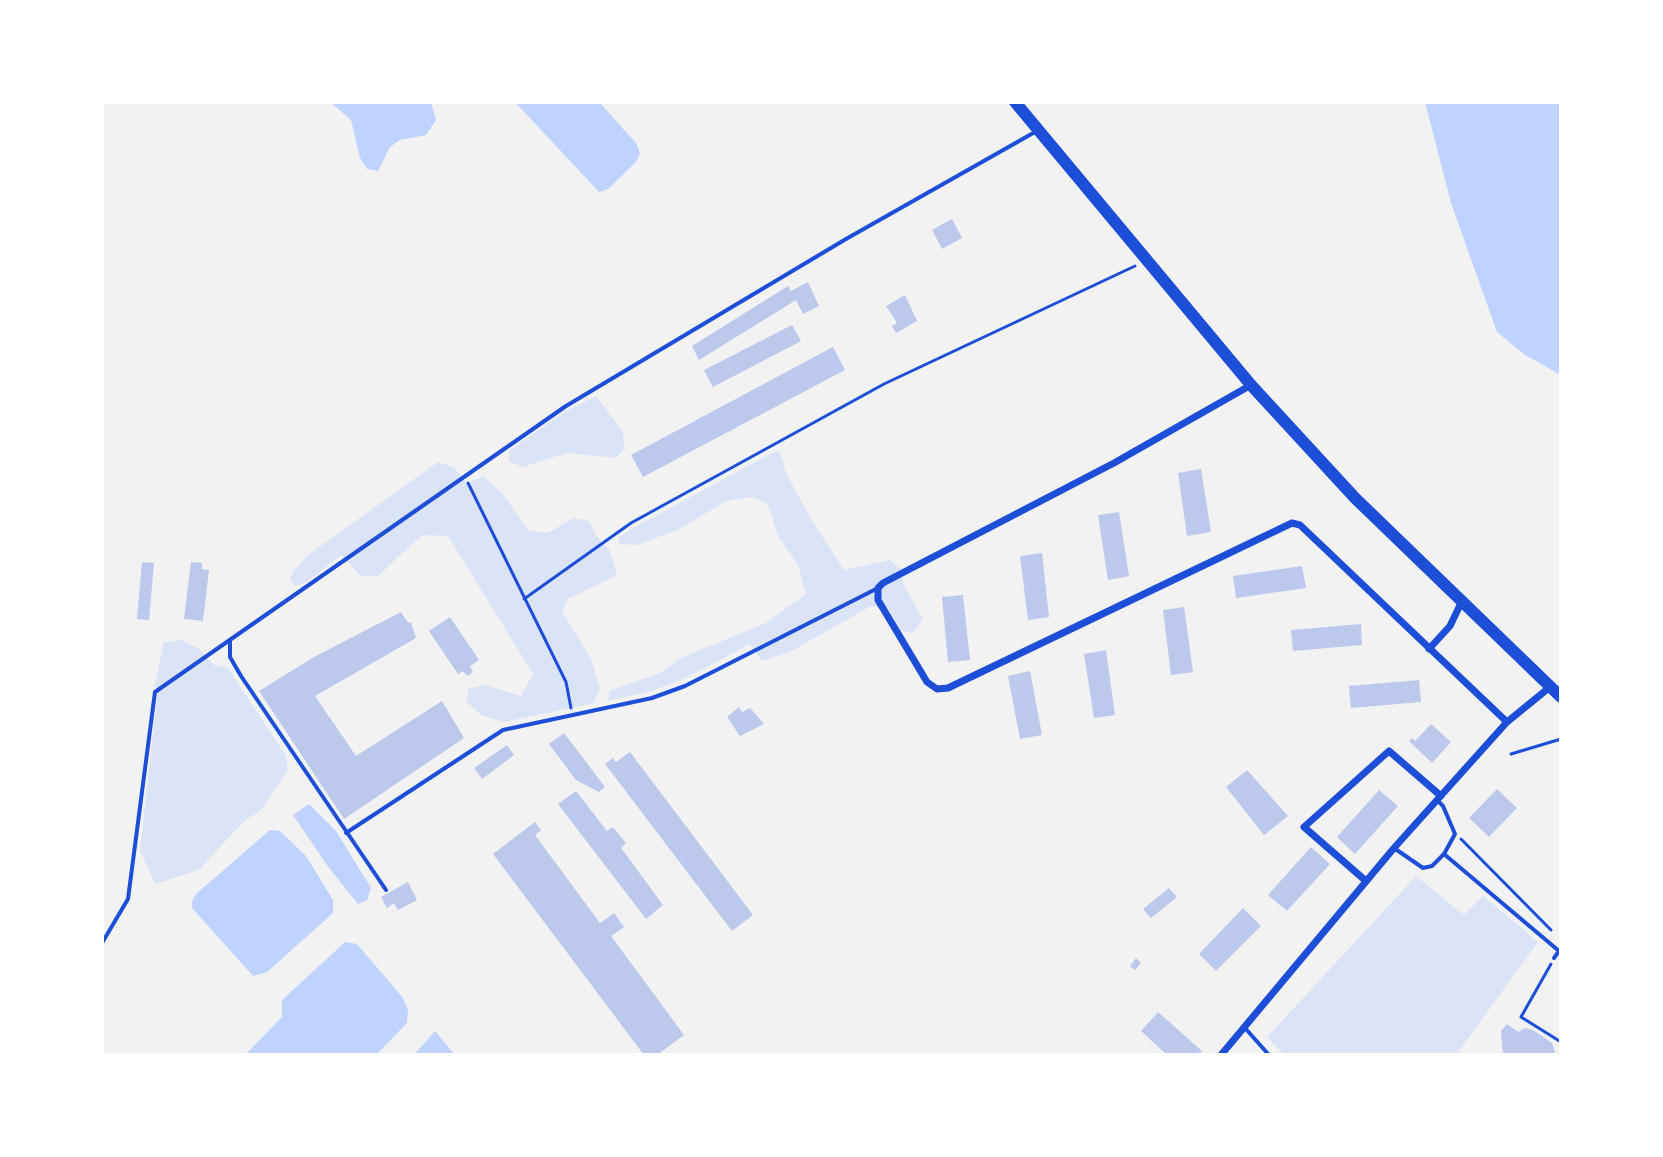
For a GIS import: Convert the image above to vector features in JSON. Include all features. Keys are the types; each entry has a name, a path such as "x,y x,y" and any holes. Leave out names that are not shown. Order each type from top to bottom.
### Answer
{"main road":[{"path":"1015,102 1251,385 1355,498 1561,697"}],"street":[{"path":"1251,385 1114,463 878,588 878,600 927,682 937,689 948,688 1292,523 1300,525 1507,722"},
{"path":"1429,649 1450,626 1461,603"},
{"path":"1221,1055 1394,848 1507,722 1550,687"},
{"path":"1366,881 1304,827 1389,751 1439,798"}],"lane":[{"path":"102,943 128,899 155,692 464,476 662,346 1038,131"},
{"path":"346,833 503,730 652,698 685,686 752,649 878,588"},
{"path":"230,640 230,657 241,676 386,890"},
{"path":"1394,848 1423,868 1432,866 1444,854 1455,834 1439,798"},
{"path":"1444,854 1559,951 1554,958"},
{"path":"1245,1028 1269,1055"}],"path":[{"path":"524,599 631,523 884,384 1145,261"},
{"path":"464,476 566,682 572,713"},
{"path":"1511,754 1561,739"},
{"path":"1455,834 1561,941"},
{"path":"1554,958 1521,1017 1561,1042"}],"shaded area":[{"path":"596,396 623,432 624,449 616,458 567,453 522,467 509,461 510,450 566,411"},
{"path":"774,452 780,452 786,473 844,570 889,560 901,569 903,584 923,619 913,633 901,631 889,609 871,606 790,652 762,661 750,644 688,677 652,691 608,701 609,691 660,673 681,658 766,623 806,594 798,565 778,536 768,505 753,497 726,501 680,529 637,545 619,544 618,538 633,528"},
{"path":"438,462 454,467 467,484 483,476 502,493 529,531 548,533 573,518 589,521 595,534 610,551 617,575 568,599 562,611 591,659 600,688 594,703 504,722 481,715 467,703 468,689 485,685 521,696 533,674 448,536 422,535 378,576 361,576 341,555 307,582 295,586 290,580 293,571 308,555"},
{"path":"182,640 199,649 214,665 228,668 286,756 288,770 262,809 243,822 199,870 155,884 140,851 157,697 155,683 164,642"},
{"path":"1416,876 1464,915 1483,896 1538,942 1456,1055 1284,1055 1267,1037"}],"water":[{"path":"330,102 431,102 436,120 426,135 400,140 390,147 378,171 367,169 360,158 351,120"},
{"path":"515,102 599,102 636,143 640,153 636,162 608,189 599,192"},
{"path":"1425,102 1561,102 1561,375 1525,355 1497,332 1451,203"},
{"path":"309,804 336,831 371,888 367,900 358,904 293,815"},
{"path":"270,830 280,831 306,856 333,900 333,913 267,972 253,976 192,908 192,901 196,894"},
{"path":"345,942 357,944 403,998 408,1010 407,1023 376,1055 245,1055 282,1017 282,1000"},
{"path":"435,1031 455,1055 414,1055"}],"building":[{"path":"952,219 962,238 942,249 932,230"},
{"path":"808,282 819,306 803,314 796,300 699,360 692,346 788,286 791,291"},
{"path":"905,295 917,321 896,333 892,326 897,323 886,306"},
{"path":"792,325 801,341 713,387 704,370"},
{"path":"833,347 845,370 643,477 631,455"},
{"path":"1201,469 1211,532 1187,536 1178,473"},
{"path":"1119,512 1129,576 1108,580 1098,515"},
{"path":"1042,553 1049,617 1028,620 1020,556"},
{"path":"142,562 154,563 149,620 137,619"},
{"path":"191,562 202,563 202,569 209,570 203,621 184,619"},
{"path":"1302,566 1306,588 1236,598 1233,576"},
{"path":"963,595 970,660 948,662 942,597"},
{"path":"1184,607 1193,672 1171,675 1163,610"},
{"path":"401,612 408,623 411,622 416,638 315,696 356,756 442,701 464,738 344,819 259,691 314,657"},
{"path":"450,617 479,660 470,666 473,672 467,676 463,671 458,674 429,631"},
{"path":"1361,624 1362,645 1293,651 1291,630"},
{"path":"1106,650 1115,715 1094,718 1084,654"},
{"path":"1030,671 1042,735 1020,739 1008,676"},
{"path":"1419,680 1421,702 1351,708 1349,686"},
{"path":"739,707 742,712 750,708 764,724 740,736 727,717"},
{"path":"1431,724 1451,742 1432,763 1409,741 1412,738 1415,741"},
{"path":"564,733 605,787 599,792 576,780 549,744"},
{"path":"507,745 514,755 482,779 474,768"},
{"path":"630,752 753,915 732,931 605,764 613,758 616,762"},
{"path":"1247,770 1288,816 1264,835 1226,787"},
{"path":"1497,789 1517,808 1489,837 1469,818"},
{"path":"1379,790 1398,806 1355,854 1337,837"},
{"path":"576,791 607,831 613,827 626,843 621,848 663,905 646,919 558,804"},
{"path":"535,822 541,830 535,835 600,923 614,913 624,927 611,936 684,1035 657,1055 644,1055 493,854"},
{"path":"1311,847 1330,864 1287,911 1268,895"},
{"path":"408,882 417,900 398,910 394,903 387,908 381,897"},
{"path":"1169,888 1177,897 1151,918 1143,909"},
{"path":"1243,908 1261,926 1216,971 1199,954"},
{"path":"1136,958 1141,963 1135,970 1130,966"},
{"path":"1158,1012 1202,1051 1199,1055 1167,1055 1141,1031"},
{"path":"1507,1024 1518,1032 1525,1028 1533,1030 1552,1043 1556,1055 1503,1055 1501,1031"}]}
